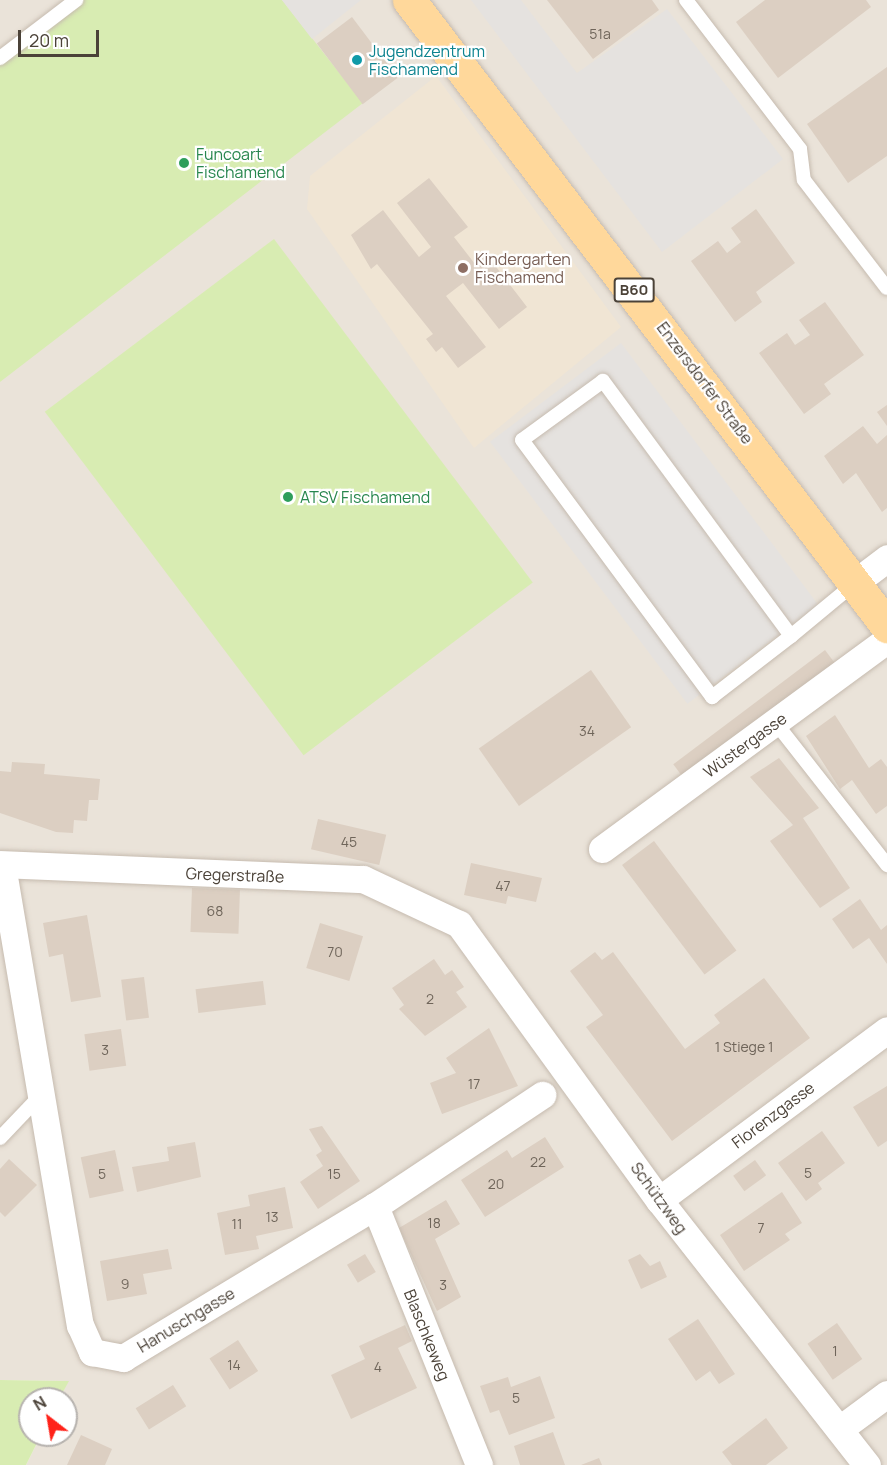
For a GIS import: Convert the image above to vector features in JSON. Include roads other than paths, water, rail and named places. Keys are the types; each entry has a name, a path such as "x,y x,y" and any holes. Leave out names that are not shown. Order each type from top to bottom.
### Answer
{"main road":[{"name":"Enzersdorfer Straße","path":"409,0 857,581 887,626"}],"street":[{"path":"857,581 887,558"},
{"name":"Wüstergasse","path":"602,849 887,640"},
{"name":"Gregerstraße","path":"1,864 363,879 459,924"},
{"name":"Hanuschgasse","path":"1,864 80,1325 92,1352 123,1358 375,1206 542,1095"},
{"name":"Schützweg","path":"459,924 659,1200 841,1428 867,1465"},
{"name":"Florenzgasse","path":"659,1200 887,1030"},
{"name":"Blaschkeweg","path":"375,1206 479,1465"},
{"path":"841,1428 887,1394"}],"lane":[{"path":"0,58 76,0"},
{"path":"686,0 800,149 804,180 887,288"},
{"path":"791,636 603,381 522,440 712,697 791,636 857,581"},
{"path":"775,722 887,865"},
{"path":"0,1138 41,1095"}],"place":[{"name":"Jugendzentrum Fischamend","path":"357,60"},
{"name":"Funcoart Fischamend","path":"184,163"},
{"name":"Kindergarten Fischamend","path":"463,268"},
{"name":"ATSV Fischamend","path":"288,497"}]}
